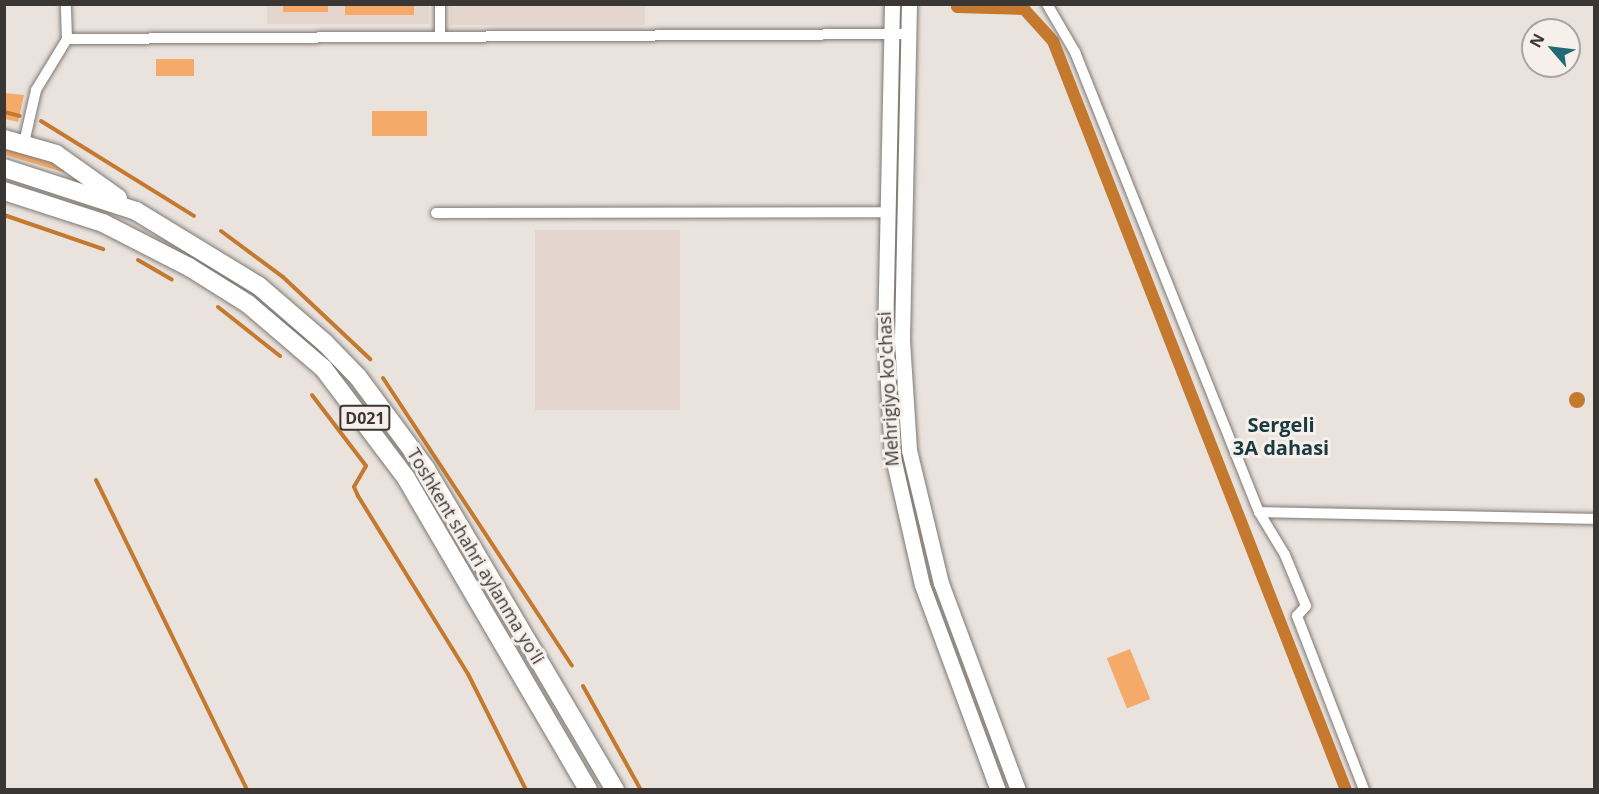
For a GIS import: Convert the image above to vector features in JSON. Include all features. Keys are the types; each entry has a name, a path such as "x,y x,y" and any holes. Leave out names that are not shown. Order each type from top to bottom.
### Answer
{"highway":[{"path":"4,139 66,159 136,211"},
{"name":"Toshkent shahri aylanma yoʻli","path":"4,168 136,211 259,286 325,343 402,435 486,567 615,789"},
{"name":"Toshkent shahri aylanma yoʻli","path":"4,191 127,234 218,285 284,332 362,414 466,578 588,789"},
{"path":"466,578 479,579 486,567"},
{"path":"535,698 541,686 555,687"}],"main road":[{"name":"Mehrigiyo ko'chasi","path":"892,4 886,362 897,484 922,585 998,789"},
{"name":"Mehrigiyo ko'chasi","path":"909,4 902,341 909,450 941,582 1018,789"}],"street":[{"path":"24,144 36,90 67,39 66,4"},
{"path":"440,4 440,35"},
{"path":"1047,4 1075,51 1258,512 1285,555 1306,606 1297,616 1364,789"},
{"path":"67,39 908,34"},
{"path":"436,213 889,212"},
{"path":"1258,512 1594,519"}],"shaded area":[{"path":"267,5 429,5 429,24 267,24"},
{"path":"283,5 328,5 328,12 283,12"},
{"path":"345,5 414,5 414,15 345,15"},
{"path":"450,5 645,5 645,25 450,25"},
{"path":"156,59 194,59 194,76 156,76"},
{"path":"5,93 24,95 18,122 5,119"},
{"path":"372,111 427,111 427,136 372,136"},
{"path":"5,145 36,153 80,177 5,155"},
{"path":"535,230 680,230 680,410 535,410"},
{"path":"1577,392 1583,394 1585,400 1583,406 1577,408 1571,406 1569,400 1571,394"},
{"path":"1130,649 1150,699 1127,708 1107,658"}],"waterway":[{"path":"957,7 1024,9 1053,41 1346,790"},
{"path":"4,112 20,116"},
{"path":"41,121 194,216"},
{"path":"4,215 103,249"},
{"path":"221,231 283,277 370,359"},
{"path":"138,260 172,280"},
{"path":"218,307 280,356"},
{"path":"383,378 572,666"},
{"path":"312,395 366,466 354,487 358,496 468,674 526,790"},
{"path":"96,480 247,790"},
{"path":"583,686 641,790"}],"district":[{"name":"Sergeli 3A dahasi","path":"1281,436"}]}
